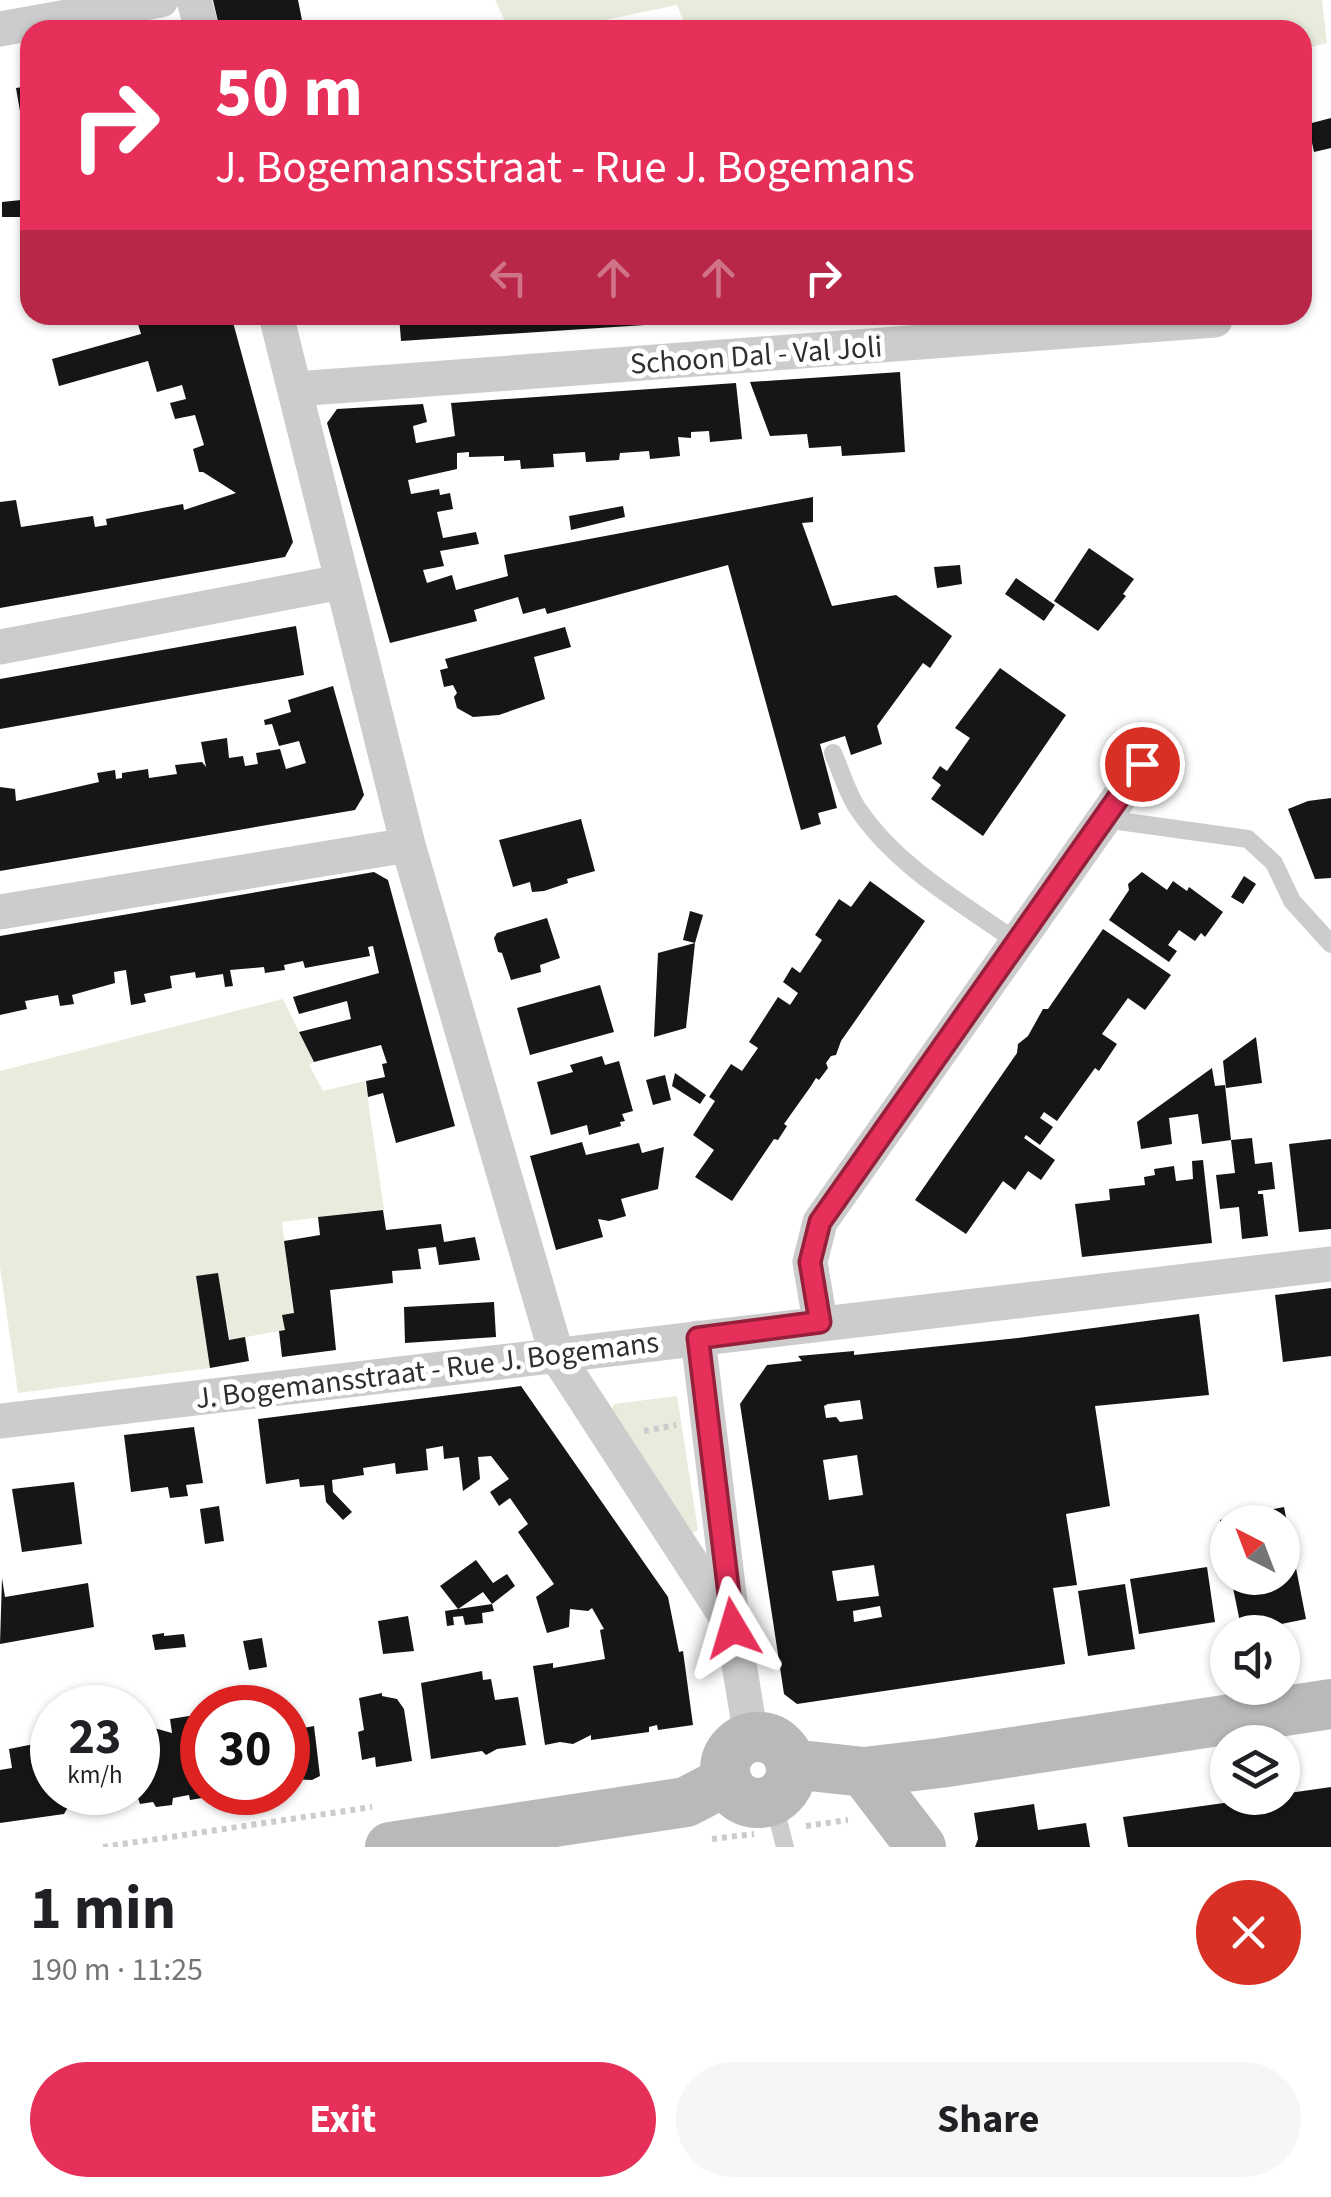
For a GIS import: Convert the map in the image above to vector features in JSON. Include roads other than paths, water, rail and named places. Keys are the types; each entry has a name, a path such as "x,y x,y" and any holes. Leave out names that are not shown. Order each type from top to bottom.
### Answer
{"street":[{"path":"50,20 161,0"},
{"path":"279,325 408,845 557,1356 733,1628"},
{"name":"Schoon Dal - Val Joli","path":"296,389 1149,325"},
{"path":"0,647 341,582"},
{"path":"820,1322 810,1262 820,1222 1142,764"},
{"path":"0,912 408,845"},
{"name":"J. Bogemansstraat - Rue J. Bogemans","path":"0,1420 1331,1264"},
{"path":"698,1338 733,1628 749,1706 772,1767"},
{"path":"390,1847 686,1802 726,1781 730,1750 772,1767 864,1772 940,1764 1331,1704"},
{"path":"864,1772 921,1847"}],"lane":[{"path":"833,753 857,808 883,839 912,868 1017,942"},
{"path":"1104,819 1248,839 1274,863 1292,901 1331,944"},
{"path":"772,1767 785,1847"}]}
